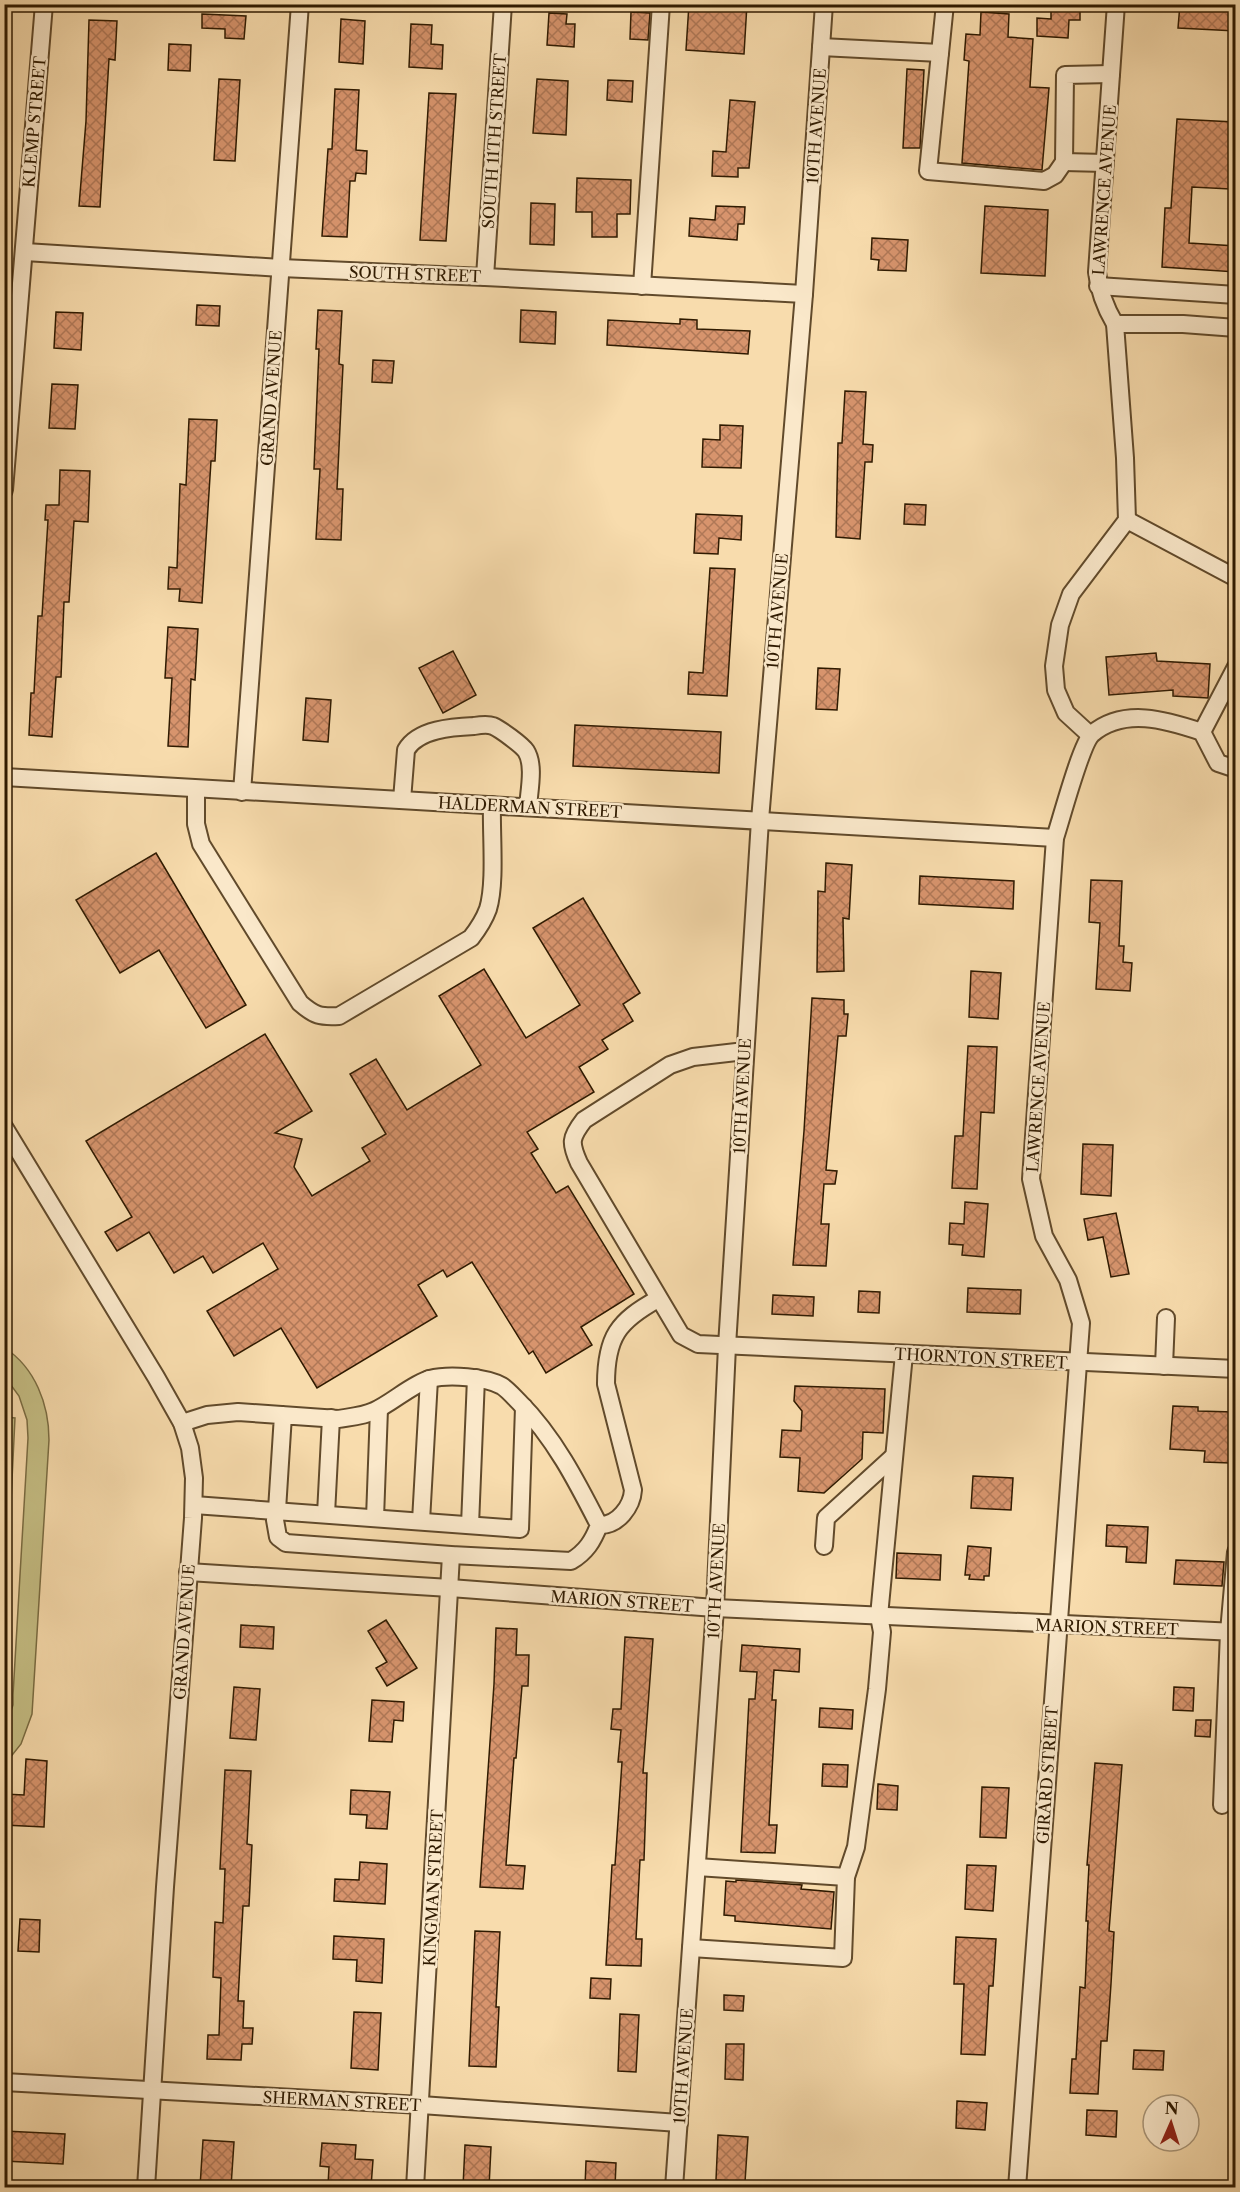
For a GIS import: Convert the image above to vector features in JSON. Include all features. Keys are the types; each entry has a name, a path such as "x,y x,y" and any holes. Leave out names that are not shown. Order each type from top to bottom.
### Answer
{"street":[{"name":"KLEMP STREET","path":"4,490 44,4"},
{"name":"GRAND AVENUE","path":"242,792 300,4"},
{"name":"SOUTH 11TH STREET","path":"485,277 503,4"},
{"path":"642,286 661,4"},
{"name":"10TH AVENUE","path":"674,2187 715,1608 727,1346 760,820 804,294 824,4"},
{"path":"945,4 928,171 1044,181 1056,175 1064,162 1065,75 1111,74"},
{"name":"LAWRENCE AVENUE","path":"1115,324 1104,305 1098,286 1097,272 1116,4"},
{"path":"821,47 940,53"},
{"path":"1064,162 1105,163"},
{"name":"SOUTH STREET","path":"25,252 281,268 804,294"},
{"path":"1098,286 1236,295"},
{"path":"1236,328 1183,324 1115,324 1127,520 1071,594 1060,625 1054,666 1056,690 1066,713 1090,735 1118,718 1166,720 1202,732 1218,763 1236,769"},
{"path":"1127,520 1236,578"},
{"path":"1202,732 1236,667"},
{"path":"402,800 406,750 410,744 439,730 458,726 492,725 528,753 530,767 528,807"},
{"name":"LAWRENCE AVENUE","path":"1078,1363 1081,1323 1068,1280 1044,1236 1031,1179 1055,838 1070,786 1090,735"},
{"name":"HALDERMAN STREET","path":"4,777 1055,838"},
{"path":"196,789 196,824 201,844 300,1003 312,1014 321,1017 339,1016 471,938 482,923 489,907 492,805"},
{"name":"THORNTON STREET","path":"745,1051 693,1057 670,1065 584,1120 574,1133 572,1146 579,1163 681,1335 698,1344 727,1346 1236,1369"},
{"name":"GRAND AVENUE","path":"4,1127 150,1367 182,1423 190,1448 194,1478 194,1505 151,2091 147,2187"},
{"path":"599,1525 606,1526 622,1515 632,1498 633,1490 606,1384 610,1350 624,1322 634,1312 658,1299"},
{"path":"1164,1366 1166,1318"},
{"path":"691,1948 843,1958 846,1877 856,1847 877,1689 882,1632 879,1616 904,1354"},
{"name":"GIRARD STREET","path":"1017,2187 1078,1363"},
{"path":"182,1423 207,1415 238,1412 331,1418 361,1415 379,1409 429,1379 476,1378 503,1386 524,1407 553,1444 576,1480 599,1525 592,1542 583,1554 571,1561 286,1543 278,1537 275,1520 283,1415"},
{"path":"470,1525 476,1378"},
{"path":"421,1521 429,1379"},
{"path":"194,1505 520,1529 524,1407"},
{"path":"375,1518 379,1409"},
{"path":"326,1514 331,1418"},
{"path":"824,1546 826,1518 894,1456"},
{"path":"1222,1805 1236,1552"},
{"name":"KINGMAN STREET","path":"415,2187 451,1555"},
{"name":"MARION STREET","path":"188,1572 450,1588 715,1608 1232,1632"},
{"path":"697,1867 846,1877"},
{"name":"SHERMAN STREET","path":"4,2082 421,2105 679,2123"}],"shaded area":[{"path":"5,1348 25,1366 38,1388 46,1413 49,1440 32,1714 21,1744 5,1764 5,1729 13,1705 28,1438 27,1420 19,1396 5,1377"},
{"path":"4,1417 15,1418 5,1624"}],"building":[{"path":"689,4 747,4 744,54 686,50"},
{"path":"1180,4 1236,6 1236,31 1178,28"},
{"path":"1051,5 1080,6 1080,20 1069,20 1068,38 1037,36 1037,18 1051,19"},
{"path":"631,12 650,13 648,40 630,39"},
{"path":"981,12 1009,14 1008,37 1033,39 1030,87 1049,88 1042,170 962,163 969,61 964,60 966,34 980,35"},
{"path":"549,13 567,14 566,24 575,24 574,47 547,45"},
{"path":"202,14 246,16 244,39 225,38 225,29 202,28"},
{"path":"341,19 365,21 363,64 339,62"},
{"path":"89,20 117,21 115,60 109,59 100,207 79,206 86,121"},
{"path":"411,24 432,25 431,44 443,45 442,69 409,67"},
{"path":"169,44 191,45 190,71 168,70"},
{"path":"907,69 924,70 920,148 903,148"},
{"path":"219,79 240,80 235,161 214,160"},
{"path":"537,79 568,81 566,135 533,133"},
{"path":"608,80 633,81 632,102 607,100"},
{"path":"335,89 359,90 356,150 367,151 366,174 356,173 355,181 350,181 347,237 322,236 328,149 332,149"},
{"path":"429,93 456,94 446,241 420,240"},
{"path":"730,100 755,102 749,168 738,168 738,177 712,176 713,151 726,152"},
{"path":"1177,119 1234,122 1230,189 1192,187 1189,243 1236,246 1236,272 1162,267 1165,208 1171,208"},
{"path":"577,178 631,180 630,214 617,214 617,237 592,237 592,212 576,212"},
{"path":"531,203 555,204 554,245 530,244"},
{"path":"716,206 745,207 744,224 738,224 737,240 689,236 690,218 715,220"},
{"path":"985,206 1048,210 1045,276 981,273"},
{"path":"872,238 908,240 906,271 878,270 879,260 871,259"},
{"path":"197,305 220,306 219,326 196,325"},
{"path":"318,310 342,311 339,364 343,365 337,489 343,489 341,540 316,539 320,469 314,469 319,349 316,349"},
{"path":"521,310 556,312 555,344 520,342"},
{"path":"56,312 83,313 81,350 54,348"},
{"path":"680,319 697,320 697,329 750,331 748,354 607,345 608,320 680,324"},
{"path":"373,360 394,361 392,383 372,382"},
{"path":"52,384 78,385 75,429 49,428"},
{"path":"845,391 866,392 863,444 873,445 872,462 865,462 860,539 836,537 838,443 842,443"},
{"path":"189,419 217,420 215,461 211,461 202,603 179,601 180,589 168,589 169,567 177,568 180,484 186,485"},
{"path":"720,425 743,426 741,468 702,467 703,439 720,440"},
{"path":"60,470 90,471 88,522 74,521 69,602 64,602 61,677 56,677 52,737 29,735 31,693 34,693 38,616 42,616 48,520 45,520 46,505 59,505"},
{"path":"905,504 926,505 925,525 904,524"},
{"path":"696,514 742,516 741,540 719,538 718,554 694,553"},
{"path":"710,568 735,569 727,696 688,694 689,672 703,673"},
{"path":"168,627 198,629 195,680 191,679 188,747 168,746 172,678 165,678"},
{"path":"453,651 476,695 443,713 419,668"},
{"path":"1156,653 1157,661 1210,664 1208,698 1173,696 1173,690 1109,695 1106,657"},
{"path":"818,668 840,669 837,710 816,709"},
{"path":"306,698 331,700 328,742 303,740"},
{"path":"575,725 721,732 719,773 573,766"},
{"path":"156,853 246,1005 206,1028 159,950 120,973 76,900"},
{"path":"826,863 852,865 849,919 843,918 844,971 817,972 818,891 825,892"},
{"path":"920,876 1014,881 1013,909 919,904"},
{"path":"1091,880 1122,881 1119,946 1124,946 1123,962 1132,963 1130,991 1096,989 1100,923 1089,922"},
{"path":"583,898 640,993 623,1004 633,1021 602,1040 608,1049 579,1067 594,1092 527,1132 538,1149 531,1153 556,1193 568,1186 634,1294 581,1327 592,1345 546,1373 533,1351 529,1354 472,1262 447,1277 443,1270 418,1285 437,1316 317,1388 281,1328 234,1356 207,1311 278,1269 263,1243 213,1273 203,1256 174,1273 149,1232 117,1251 105,1232 132,1217 86,1141 265,1034 312,1111 275,1133 302,1139 294,1167 312,1196 370,1161 362,1148 386,1134 350,1074 376,1059 407,1110 481,1065 439,996 484,969 526,1038 580,1005 533,928"},
{"path":"971,971 1001,973 998,1019 969,1017"},
{"path":"812,998 844,1000 844,1014 848,1014 846,1036 838,1036 826,1170 837,1171 835,1184 824,1184 821,1224 829,1224 826,1266 793,1265"},
{"path":"968,1046 997,1047 994,1113 981,1112 977,1189 952,1188 955,1136 963,1136"},
{"path":"1083,1144 1113,1145 1111,1196 1081,1194"},
{"path":"965,1202 988,1204 984,1257 962,1255 963,1245 949,1244 950,1223 964,1224"},
{"path":"1116,1213 1129,1274 1111,1277 1103,1237 1088,1240 1084,1219"},
{"path":"968,1288 1021,1290 1020,1314 967,1312"},
{"path":"859,1291 880,1292 879,1313 858,1312"},
{"path":"773,1295 814,1297 813,1316 772,1314"},
{"path":"795,1386 885,1389 883,1433 863,1432 862,1459 824,1493 798,1491 800,1458 780,1457 782,1430 801,1431 802,1411 794,1401"},
{"path":"1173,1406 1198,1407 1198,1411 1233,1412 1230,1463 1204,1462 1205,1451 1170,1449"},
{"path":"973,1476 1013,1478 1011,1510 971,1508"},
{"path":"1107,1525 1148,1527 1146,1563 1126,1562 1127,1547 1106,1546"},
{"path":"968,1546 991,1548 989,1576 984,1576 984,1580 969,1579 970,1575 965,1575"},
{"path":"897,1553 941,1555 940,1580 896,1578"},
{"path":"1176,1560 1224,1562 1222,1586 1174,1584"},
{"path":"386,1620 417,1668 387,1686 376,1668 387,1662 368,1631"},
{"path":"241,1625 274,1627 273,1649 240,1647"},
{"path":"496,1628 517,1629 516,1655 529,1655 528,1686 522,1686 516,1758 514,1758 506,1865 525,1866 523,1889 480,1887"},
{"path":"625,1637 653,1639 643,1773 647,1773 644,1860 640,1860 636,1939 642,1939 641,1966 606,1965 612,1865 615,1865 622,1762 618,1762 621,1730 611,1729 613,1709 621,1709"},
{"path":"742,1645 800,1649 799,1672 774,1670 772,1700 776,1700 769,1825 777,1825 775,1853 741,1852 749,1699 755,1699 757,1672 740,1671"},
{"path":"234,1687 260,1689 256,1740 230,1738"},
{"path":"1174,1687 1194,1688 1193,1711 1173,1710"},
{"path":"372,1700 404,1702 403,1721 394,1720 392,1742 369,1741"},
{"path":"820,1708 853,1710 852,1729 819,1727"},
{"path":"1196,1720 1211,1720 1210,1737 1195,1736"},
{"path":"26,1759 47,1761 44,1827 4,1825 4,1794 24,1795"},
{"path":"1095,1763 1122,1765 1109,1931 1114,1932 1107,2041 1101,2041 1098,2094 1070,2093 1072,2059 1076,2059 1080,1987 1085,1988 1089,1865 1087,1865"},
{"path":"823,1764 848,1765 847,1787 822,1786"},
{"path":"225,1770 251,1771 247,1844 252,1845 249,1906 243,1906 238,2001 244,2001 243,2028 253,2028 252,2044 242,2044 241,2060 207,2059 208,2035 219,2035 221,1978 213,1977 215,1922 223,1923 225,1869 220,1869"},
{"path":"878,1784 898,1786 897,1810 877,1809"},
{"path":"982,1787 1009,1788 1006,1838 980,1837"},
{"path":"351,1790 390,1792 387,1829 366,1828 367,1815 350,1814"},
{"path":"360,1862 387,1864 385,1904 334,1901 335,1879 359,1880"},
{"path":"967,1865 996,1866 993,1911 965,1909"},
{"path":"736,1880 802,1885 801,1889 834,1892 831,1929 735,1921 735,1916 724,1915 726,1881 736,1882"},
{"path":"20,1919 40,1920 39,1952 18,1951"},
{"path":"475,1931 500,1932 496,2067 469,2066"},
{"path":"334,1936 384,1939 382,1983 356,1981 357,1960 333,1959"},
{"path":"956,1937 996,1939 993,1986 989,1986 985,2055 961,2054 964,1984 954,1984"},
{"path":"591,1978 611,1979 610,1999 590,1998"},
{"path":"724,1995 744,1996 743,2011 724,2010"},
{"path":"354,2012 381,2013 378,2070 351,2068"},
{"path":"620,2014 639,2015 636,2072 618,2071"},
{"path":"726,2044 744,2044 743,2080 725,2079"},
{"path":"1134,2050 1164,2051 1163,2070 1133,2069"},
{"path":"957,2101 987,2103 985,2130 956,2128"},
{"path":"1087,2110 1117,2111 1116,2137 1086,2135"},
{"path":"4,2131 65,2134 63,2164 4,2161"},
{"path":"718,2135 748,2137 745,2182 716,2180"},
{"path":"203,2140 234,2142 231,2187 200,2187"},
{"path":"322,2143 356,2145 355,2159 373,2160 371,2187 328,2185 329,2167 320,2166"},
{"path":"465,2145 491,2147 489,2187 463,2187"},
{"path":"586,2161 616,2163 615,2187 585,2187"}]}
